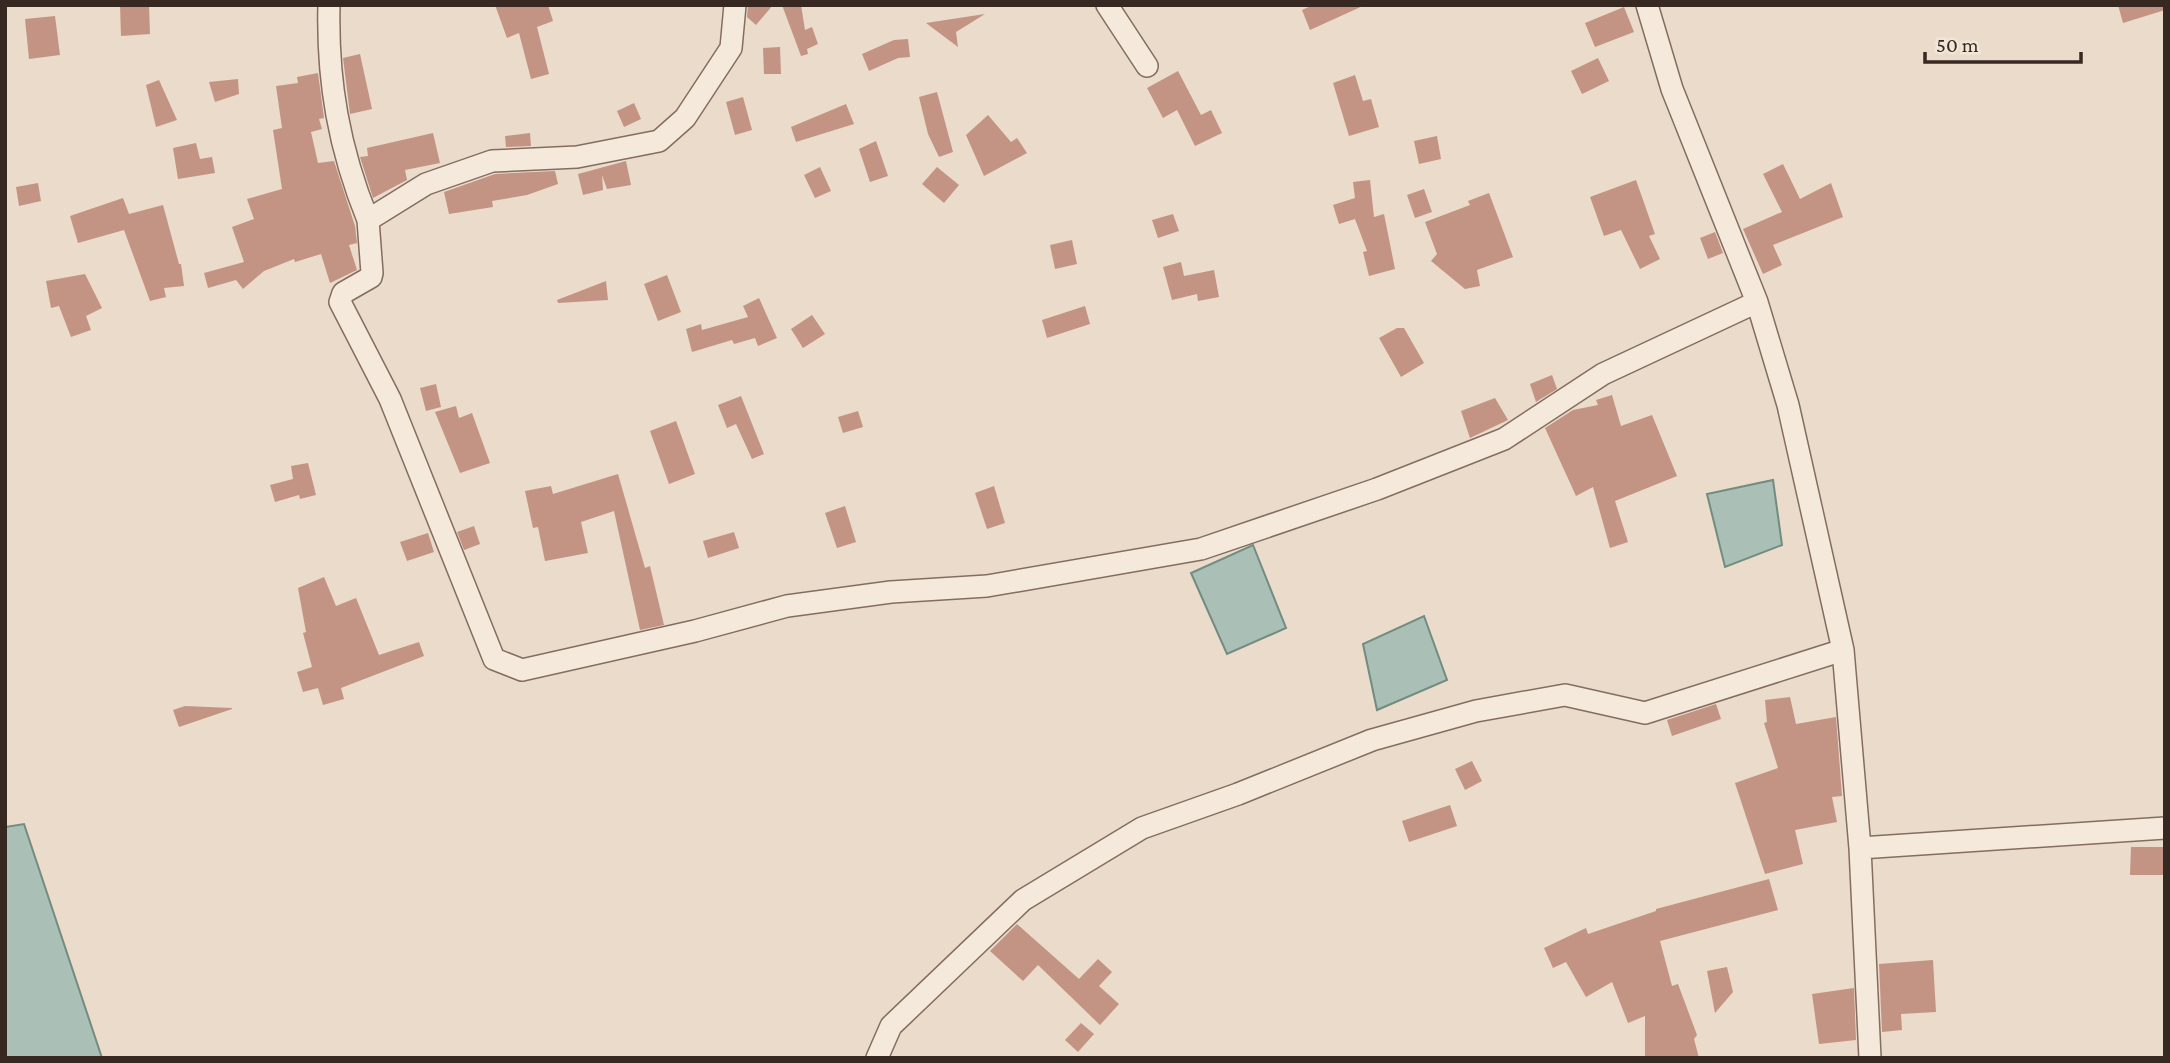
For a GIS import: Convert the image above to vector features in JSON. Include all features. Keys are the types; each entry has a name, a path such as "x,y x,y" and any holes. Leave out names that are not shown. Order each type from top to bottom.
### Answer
{"street":[{"path":"329,5 328,63 335,115 352,180 368,220 372,273 370,277 343,293 340,303 390,399 494,659 522,670 695,631 787,606 891,592 987,586 1201,549 1377,489 1504,439 1603,373 1757,302"},
{"path":"368,220 426,184 492,161 577,157 659,141 685,118 731,48 735,5"},
{"path":"1107,5 1147,66"},
{"path":"1647,5 1672,89 1757,302 1788,404 1843,650 1860,848 1870,1058"},
{"path":"877,1058 891,1026 1023,901 1142,828 1238,794 1372,740 1476,711 1565,695 1645,713 1843,650"},
{"path":"1860,848 2165,828"}],"shaded area":[{"path":"1773,480 1782,545 1725,567 1707,494"},
{"path":"1253,545 1286,628 1227,654 1191,573"},
{"path":"1424,616 1447,680 1377,710 1363,644"},
{"path":"24,824 102,1058 5,1058 5,827"}],"building":[{"path":"120,5 149,5 150,34 121,36"},
{"path":"495,5 548,5 553,21 537,27 549,74 531,79 519,33 507,38"},
{"path":"748,5 773,5 756,25 747,17"},
{"path":"782,5 801,5 805,30 812,27 818,44 807,49 808,54 801,56"},
{"path":"1313,5 1365,5 1310,30 1302,10"},
{"path":"2118,5 2165,5 2165,10 2123,23"},
{"path":"1624,7 1634,32 1595,47 1585,23"},
{"path":"985,14 956,32 958,47 926,23"},
{"path":"55,16 60,55 29,59 25,19"},
{"path":"908,39 910,57 898,58 869,71 862,54 894,40"},
{"path":"780,47 781,74 764,74 763,48"},
{"path":"360,54 372,109 350,114 343,58"},
{"path":"1598,58 1609,81 1582,94 1571,71"},
{"path":"1178,71 1201,115 1211,110 1222,133 1195,146 1177,110 1163,118 1147,88"},
{"path":"318,73 324,118 319,119 322,129 311,132 318,163 334,161 355,226 357,243 349,245 357,270 330,283 321,254 295,262 294,259 264,271 243,289 236,280 208,288 204,273 244,262 232,227 254,219 247,199 282,189 273,130 282,128 276,86 298,83 297,77"},
{"path":"1355,75 1363,101 1371,99 1379,127 1349,136 1333,83"},
{"path":"238,79 239,94 215,102 209,82"},
{"path":"159,80 177,120 156,127 146,85"},
{"path":"937,92 953,152 939,157 928,134 919,97"},
{"path":"743,97 752,130 735,135 726,102"},
{"path":"634,103 641,119 624,127 617,111"},
{"path":"846,104 854,124 796,142 791,127"},
{"path":"988,115 1011,142 1017,138 1027,153 984,176 966,135"},
{"path":"433,133 440,163 405,170 407,180 373,198 360,157 368,156 367,148"},
{"path":"530,133 531,146 506,147 505,136"},
{"path":"1437,136 1441,159 1419,164 1414,141"},
{"path":"876,141 888,176 870,182 859,149"},
{"path":"196,143 200,159 212,157 215,173 178,179 173,148"},
{"path":"626,161 631,185 607,189 602,175 603,190 583,195 578,174"},
{"path":"1783,164 1800,199 1831,183 1843,217 1773,245 1782,265 1763,274 1743,229 1782,212 1763,174"},
{"path":"820,167 831,191 815,198 804,175"},
{"path":"937,167 959,185 944,203 922,184"},
{"path":"555,171 558,184 527,195 492,201 493,207 449,214 444,192 495,174"},
{"path":"1370,180 1374,217 1384,214 1395,269 1369,276 1363,252 1367,251 1355,219 1339,224 1333,205 1355,198 1353,182"},
{"path":"1636,180 1655,234 1649,236 1660,259 1640,269 1621,230 1604,236 1590,197"},
{"path":"38,183 41,201 19,206 16,187"},
{"path":"1424,189 1432,212 1415,218 1407,195"},
{"path":"1489,193 1513,257 1477,270 1480,286 1465,289 1431,261 1437,254 1425,222 1470,205 1468,201"},
{"path":"123,198 129,214 163,205 181,264 184,286 164,288 166,297 150,301 124,230 78,243 70,216"},
{"path":"1173,214 1179,231 1158,238 1152,220"},
{"path":"1715,232 1723,253 1708,259 1700,238"},
{"path":"1072,240 1077,264 1055,269 1050,245"},
{"path":"1181,262 1184,276 1214,270 1219,297 1198,301 1197,294 1172,300 1163,267"},
{"path":"85,274 102,308 86,316 91,330 71,337 59,306 51,308 46,281"},
{"path":"667,275 681,312 658,321 644,284"},
{"path":"606,281 608,300 558,303 557,300"},
{"path":"759,298 777,338 758,346 755,338 734,344 732,340 692,352 686,329 701,324 702,330 748,317 743,306"},
{"path":"1085,306 1090,324 1047,338 1042,320"},
{"path":"812,315 825,334 803,348 791,329"},
{"path":"1397,328 1404,328 1424,363 1401,377 1379,338"},
{"path":"1552,375 1557,389 1536,402 1530,384"},
{"path":"436,384 441,407 426,411 420,388"},
{"path":"1612,395 1621,426 1652,415 1677,476 1615,501 1628,542 1610,548 1593,487 1576,496 1545,428 1573,410 1598,405 1596,400"},
{"path":"741,396 764,454 752,459 736,424 727,428 718,405"},
{"path":"1495,398 1508,420 1470,438 1461,411"},
{"path":"456,406 459,418 472,413 490,463 460,473 435,412"},
{"path":"858,411 863,427 843,433 838,417"},
{"path":"676,421 695,474 669,484 650,431"},
{"path":"308,463 316,495 300,499 299,495 275,502 270,485 293,479 291,466"},
{"path":"618,474 645,568 650,566 664,625 640,630 614,511 581,522 588,553 545,561 538,527 533,528 525,491 551,486 553,494"},
{"path":"994,486 1005,523 987,529 975,493"},
{"path":"845,506 856,542 837,548 825,513"},
{"path":"474,526 480,544 464,550 457,532"},
{"path":"734,532 739,548 708,558 703,541"},
{"path":"428,533 434,552 407,561 400,542"},
{"path":"324,577 336,606 356,598 379,655 419,642 424,656 341,688 344,699 323,705 318,688 303,692 297,672 312,667 303,633 306,632 298,588"},
{"path":"1790,697 1796,724 1836,717 1842,796 1832,797 1837,822 1795,830 1803,864 1765,874 1735,783 1778,768 1764,723 1767,722 1765,700"},
{"path":"1716,704 1721,719 1672,736 1667,720"},
{"path":"185,706 232,709 179,727 173,710"},
{"path":"1472,761 1482,781 1465,790 1455,769"},
{"path":"1450,805 1457,826 1409,842 1402,821"},
{"path":"2131,847 2165,847 2165,875 2130,875"},
{"path":"1769,879 1778,910 1660,941 1672,986 1678,984 1697,1035 1694,1039 1699,1058 1645,1058 1645,1016 1628,1023 1612,982 1586,997 1566,962 1553,968 1544,948 1586,928 1588,934 1656,909"},
{"path":"1017,924 1079,979 1098,959 1112,972 1099,986 1119,1004 1100,1025 1038,965 1023,981 990,951"},
{"path":"1933,960 1936,1012 1901,1014 1902,1030 1882,1032 1879,964"},
{"path":"1727,967 1733,992 1715,1013 1707,971"},
{"path":"1854,988 1856,1040 1819,1044 1812,994"},
{"path":"1081,1023 1094,1034 1078,1052 1065,1040"}]}
